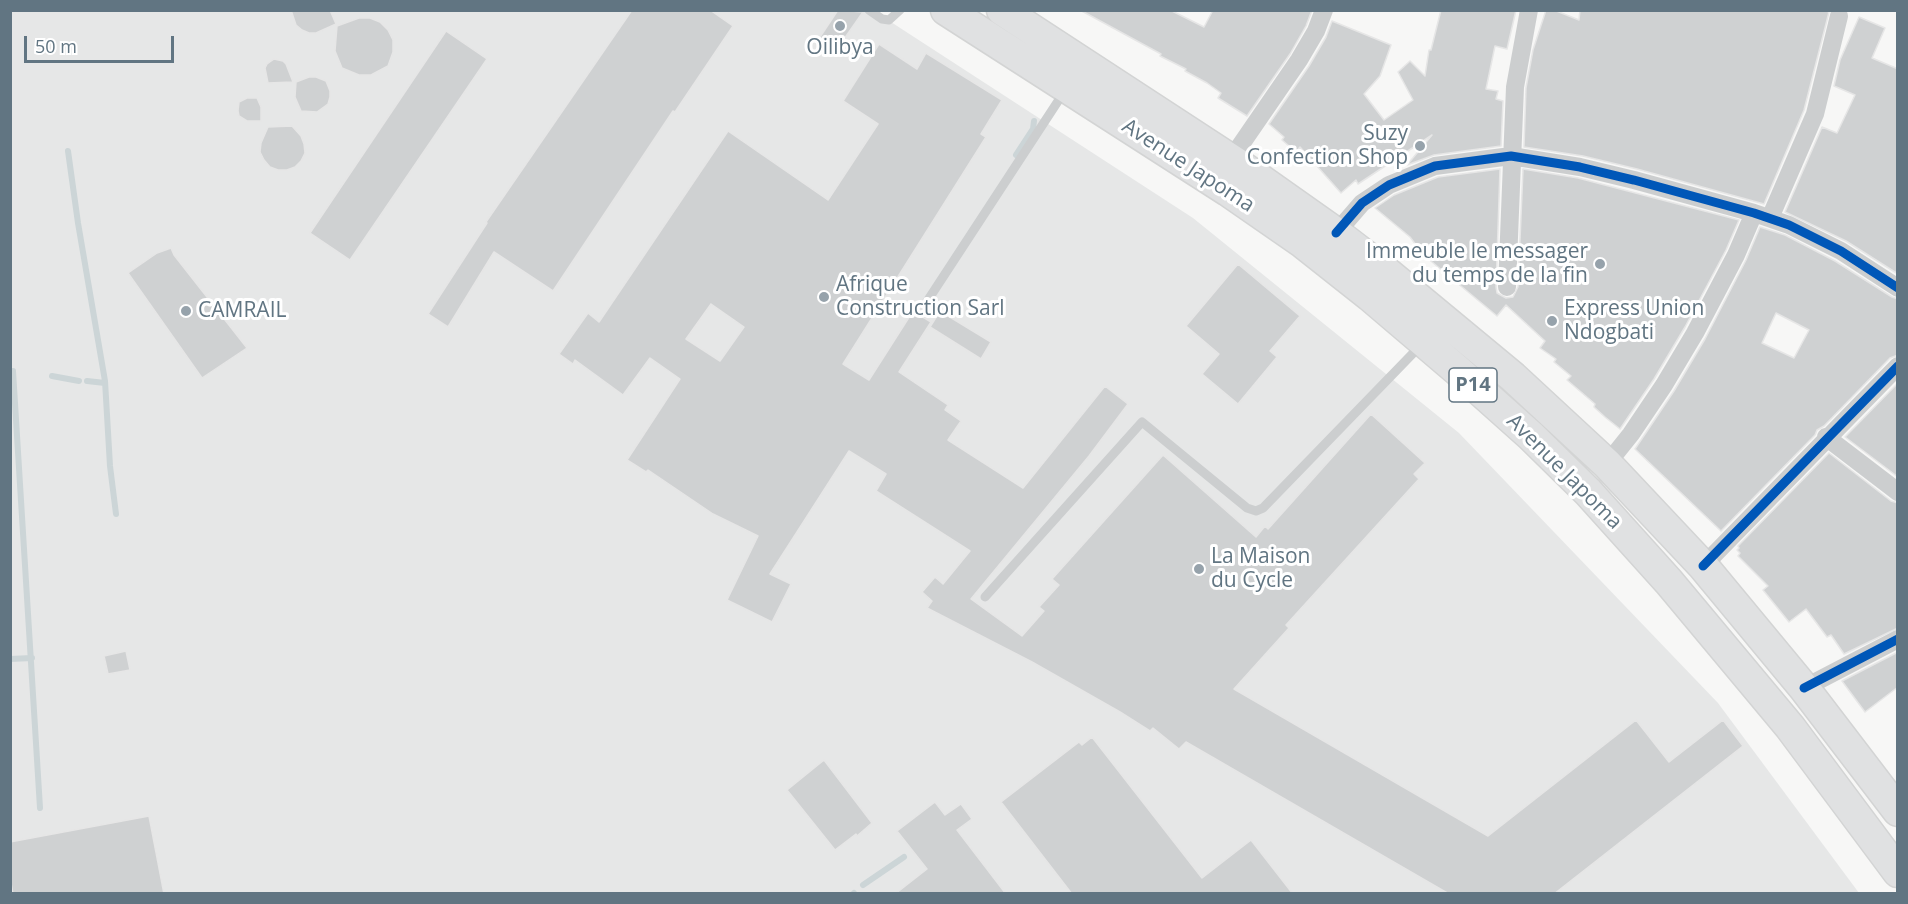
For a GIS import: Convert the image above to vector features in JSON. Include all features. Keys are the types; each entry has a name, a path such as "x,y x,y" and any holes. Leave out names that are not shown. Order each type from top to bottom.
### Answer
{"main road":[{"name":"Avenue Japoma","path":"946,10 1228,191 1303,243 1370,296 1530,436 1588,492 1669,582 1790,727 1898,872"},
{"name":"Avenue Japoma","path":"1002,10 1231,159 1336,233 1513,377 1607,464 1703,566 1811,697 1898,811"},
{"path":"1790,727 1811,697"}],"street":[{"path":"1231,159 1299,60 1316,31 1324,10"},
{"path":"1507,287 1515,87 1529,10"},
{"path":"1607,464 1631,434 1664,385 1695,333 1736,255 1762,215 1815,114 1839,16"},
{"path":"1336,233 1362,203 1389,185 1436,166 1511,156 1580,167 1762,215 1789,225 1841,251 1898,288"},
{"path":"1703,566 1826,437 1898,366"},
{"path":"1826,437 1898,492"},
{"path":"1811,697 1898,639"}],"lane":[{"path":"869,10 882,19 889,20 900,10"},
{"path":"926,303 1067,88"},
{"path":"985,597 1142,422 1247,508 1256,511 1263,507 1424,342"}],"shaded area":[{"path":"10,11 874,11 1193,218 1459,433 1718,703 1859,893 11,893"}],"building":[{"path":"291,10 330,10 336,24 316,33 309,33 296,25"},
{"path":"632,10 710,10 733,26 675,112 673,111 553,291 494,252 448,327 428,314 486,222"},
{"name":"Oilibya","path":"838,10 863,12 835,52 818,40"},
{"path":"1080,10 1170,10 1204,27 1213,10 1312,10 1290,54 1247,116 1218,98 1221,93 1185,71 1186,69"},
{"path":"1441,10 1516,10 1507,49 1495,46 1486,89 1498,91 1496,99 1503,101 1501,146 1434,155 1407,165 1432,135 1358,184 1356,180 1341,193 1300,147 1296,152 1269,124 1309,66 1326,37 1332,21 1391,45 1380,76 1364,94 1384,120 1413,100 1398,72 1410,61 1425,76 1429,50 1431,50"},
{"path":"1546,10 1554,10 1579,20 1580,10 1824,10 1829,12 1804,110 1764,204 1583,156 1524,147 1526,88 1533,50"},
{"path":"1859,17 1885,28 1872,58 1898,69 1898,274 1846,241 1785,212 1822,127 1837,133 1855,95 1834,86 1840,60"},
{"path":"359,18 370,18 380,22 388,30 393,40 393,52 388,66 371,75 359,75 342,68 335,51 337,26"},
{"path":"446,31 487,59 350,260 310,233"},
{"path":"879,44 917,69 926,53 1002,100 981,134 986,137 843,364 869,380 913,311 931,322 899,372 948,405 945,410 961,421 948,440 1023,488 1105,386 1128,404 1089,456 971,599 1022,636 1044,611 1039,607 1059,585 1052,579 1163,455 1256,537 1265,526 1268,529 1371,414 1425,463 1414,474 1419,479 1286,625 1289,628 1234,689 1488,836 1636,720 1669,762 1723,720 1743,746 1554,894 1449,894 1186,742 1179,749 1153,728 1150,731 1032,662 927,608 932,601 922,592 935,577 943,584 970,551 876,491 886,474 849,451 770,574 791,584 772,622 727,600 758,536 713,514 648,470 646,472 627,460 680,379 650,358 623,395 575,360 573,364 559,354 588,313 599,322 728,131 828,200 878,124 843,101","holes":["711,304 744,327 720,361 686,339"]},
{"path":"274,59 286,64 293,82 268,83 265,68"},
{"path":"309,77 326,81 330,91 328,104 317,112 301,111 295,97 296,82"},
{"path":"247,98 257,98 261,107 261,121 247,121 239,116 239,102"},
{"path":"292,126 301,136 304,144 305,153 301,161 295,167 287,170 270,167 260,152 268,127"},
{"path":"1500,169 1496,287 1497,293 1506,298 1513,297 1518,287 1523,169 1578,178 1739,220 1726,250 1685,327 1654,379 1620,429 1567,380 1571,376 1554,362 1556,359 1540,348 1545,341 1506,305 1497,316 1414,247 1416,245 1410,237 1375,208 1394,195 1438,177"},
{"path":"1760,227 1785,235 1835,261 1898,299 1898,355 1890,358 1824,426 1817,430 1815,435 1721,531 1635,449 1705,339 1746,260","holes":["1776,313 1809,330 1794,358 1762,343"]},
{"name":"CAMRAIL","path":"171,248 174,255 247,348 202,378 128,273 157,253"},
{"path":"1238,264 1300,316 1270,351 1277,357 1238,404 1202,374 1219,354 1186,326"},
{"path":"940,311 991,342 981,359 930,327"},
{"path":"1898,383 1898,477 1845,437"},
{"path":"1829,453 1891,501 1898,503 1898,628 1844,654 1831,635 1827,637 1806,609 1789,622 1763,590 1768,586 1738,556 1740,553 1737,550 1738,546"},
{"path":"126,651 130,670 108,674 104,656"},
{"path":"1898,652 1898,687 1865,712 1842,681"},
{"path":"1092,737 1202,878 1251,840 1293,894 1072,894 1001,802 1079,742 1082,745"},
{"path":"824,760 872,823 835,850 787,790"},
{"path":"935,802 945,815 961,804 972,819 957,830 1006,894 895,894 927,869 897,831"},
{"path":"149,816 164,894 13,894 10,878 10,842"}],"waterway":[{"path":"1016,155 1033,129 1034,121"},
{"path":"68,151 105,381 110,466 116,514"},
{"path":"13,371 40,808"},
{"path":"52,376 79,381"},
{"path":"87,381 105,383"},
{"path":"10,659 32,658"},
{"path":"863,885 904,857"}],"cycle path":[{"path":"1336,233 1362,203 1389,185 1435,166 1511,156 1580,167 1754,213 1789,225 1841,251 1898,288"},
{"path":"1703,566 1898,366"},
{"path":"1804,688 1898,639"}],"place":[{"name":"Oilibya","path":"840,26"},
{"name":"Suzy Confection Shop","path":"1420,146"},
{"name":"Immeuble le messager du temps de la fin","path":"1600,264"},
{"name":"Afrique Construction Sarl","path":"824,297"},
{"name":"CAMRAIL","path":"186,311"},
{"name":"Express Union Ndogbati","path":"1552,321"},
{"name":"La Maison du Cycle","path":"1199,569"}]}
